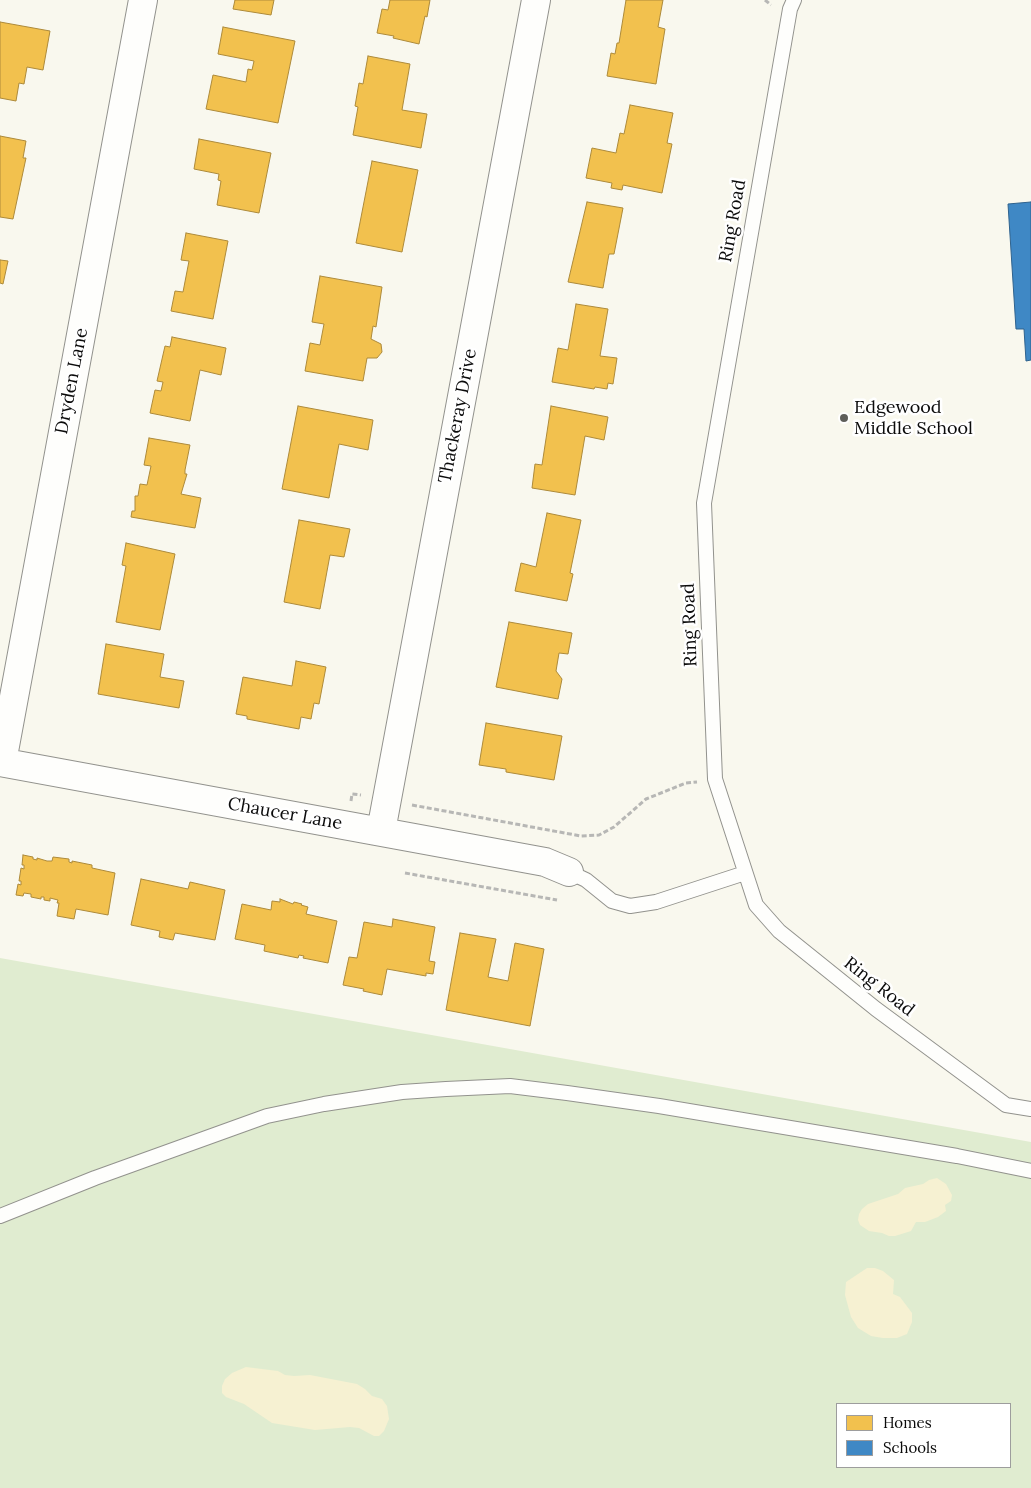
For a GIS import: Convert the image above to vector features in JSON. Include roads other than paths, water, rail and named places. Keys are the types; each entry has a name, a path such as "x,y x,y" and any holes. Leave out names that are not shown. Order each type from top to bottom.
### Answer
{"street":[{"name":"Dryden Lane","path":"1,762 143,0"},
{"name":"Thackeray Drive","path":"381,831 536,0"},
{"name":"Chaucer Lane","path":"1,762 545,862 569,872"}],"lane":[{"name":"Ring Road","path":"794,0 790,9 704,503 715,779 756,905 779,931 876,1009 1006,1105 1031,1109"},
{"path":"569,872 586,880 612,901 630,906 656,902 745,873"},
{"path":"0,1216 95,1178 267,1116 324,1104 402,1092 510,1086 669,1108 957,1156 1031,1171"}],"place":[{"name":"Edgewood Middle School","path":"844,418"}]}
